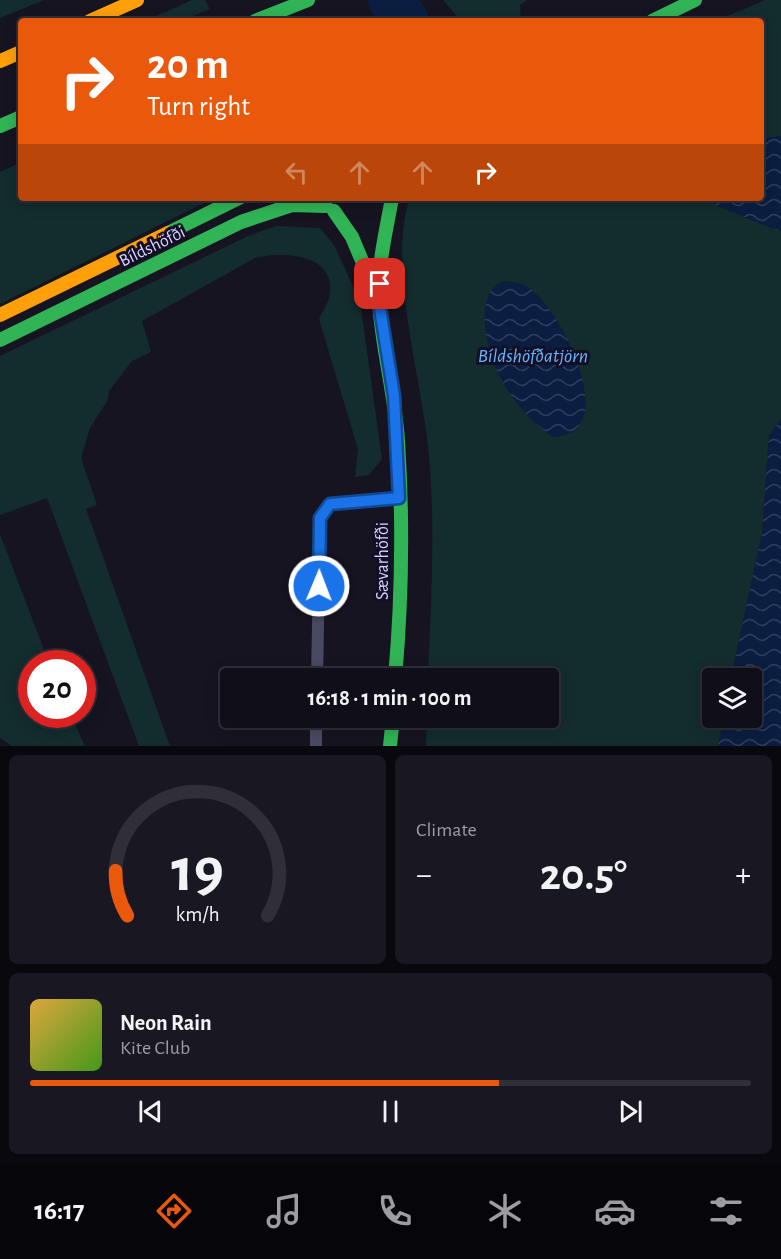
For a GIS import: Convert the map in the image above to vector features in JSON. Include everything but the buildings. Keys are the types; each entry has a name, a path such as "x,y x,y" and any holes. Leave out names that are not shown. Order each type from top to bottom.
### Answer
{"main road":[{"path":"97,18 137,0"},
{"path":"284,0 293,18"},
{"path":"263,18 308,0"},
{"path":"658,18 695,0"},
{"path":"0,61 18,53"},
{"path":"0,126 18,118"},
{"name":"Bíldshöfði","path":"0,315 233,201"},
{"path":"373,209 385,201"},
{"name":"Sævarhöfði","path":"389,201 380,266 379,302 394,396 399,498 399,621 396,668"},
{"name":"Bíldshöfði","path":"0,340 241,222 292,205 325,205 354,214"},
{"name":"Sævarhöfði","path":"325,205 352,237 379,302"},
{"path":"390,746 392,728"}],"lane":[{"path":"317,668 320,518 330,504 399,498"},
{"path":"316,728 316,746"}],"green space":[{"path":"0,0 44,0 0,18"},
{"path":"192,0 205,0 210,9 188,18 152,18"},
{"path":"443,0 527,0 520,5 521,18 458,18"},
{"path":"765,0 781,0 781,136 764,139 764,18 723,18"},
{"path":"18,163 18,201 208,201 0,304 0,172"},
{"path":"409,201 699,201 713,204 781,232 781,419 769,436 762,534 733,668 702,668 702,728 722,728 718,746 426,746 427,728 559,728 559,668 428,668 432,504 428,446 408,320 402,254 404,224"},
{"path":"276,226 320,228 334,245 360,301 382,459 369,475 355,477 358,449 319,319 329,298 330,283 326,272 318,264 306,258 293,256 255,258 142,321 151,352 132,361 109,391 108,400 90,428 81,458 97,505 86,509 170,746 139,746 47,498 0,515 0,356 248,236"},
{"path":"0,534 44,650 18,650 18,728 77,728 85,746 12,746 0,738"}],"water":[{"path":"781,136 781,232 713,204 699,201 764,201 764,139"},
{"name":"Bíldshöfðatjörn","path":"504,281 526,286 540,298 569,342 580,369 585,394 584,416 574,431 553,437 539,426 513,398 494,365 488,347 485,310 490,292"},
{"path":"781,419 781,746 718,746 722,728 762,728 762,668 733,668 762,534 769,436"}],"waterway":[{"path":"390,0 405,18"}],"traffic: fast":[{"path":"263,18 308,0"},
{"path":"658,18 695,0"},
{"path":"0,126 18,118"},
{"path":"168,233 233,201"},
{"path":"391,201 382,250 379,302 400,470 400,589 396,668"},
{"path":"0,340 241,222 292,205 326,206"},
{"path":"334,211 352,237 376,294"},
{"path":"390,746 392,728"}],"traffic: slow":[{"path":"97,18 137,0"},
{"path":"0,61 18,53"},
{"path":"0,315 168,233"}],"route":[{"path":"319,586 320,518 330,504 399,498 394,396 379,302 380,284"}]}
